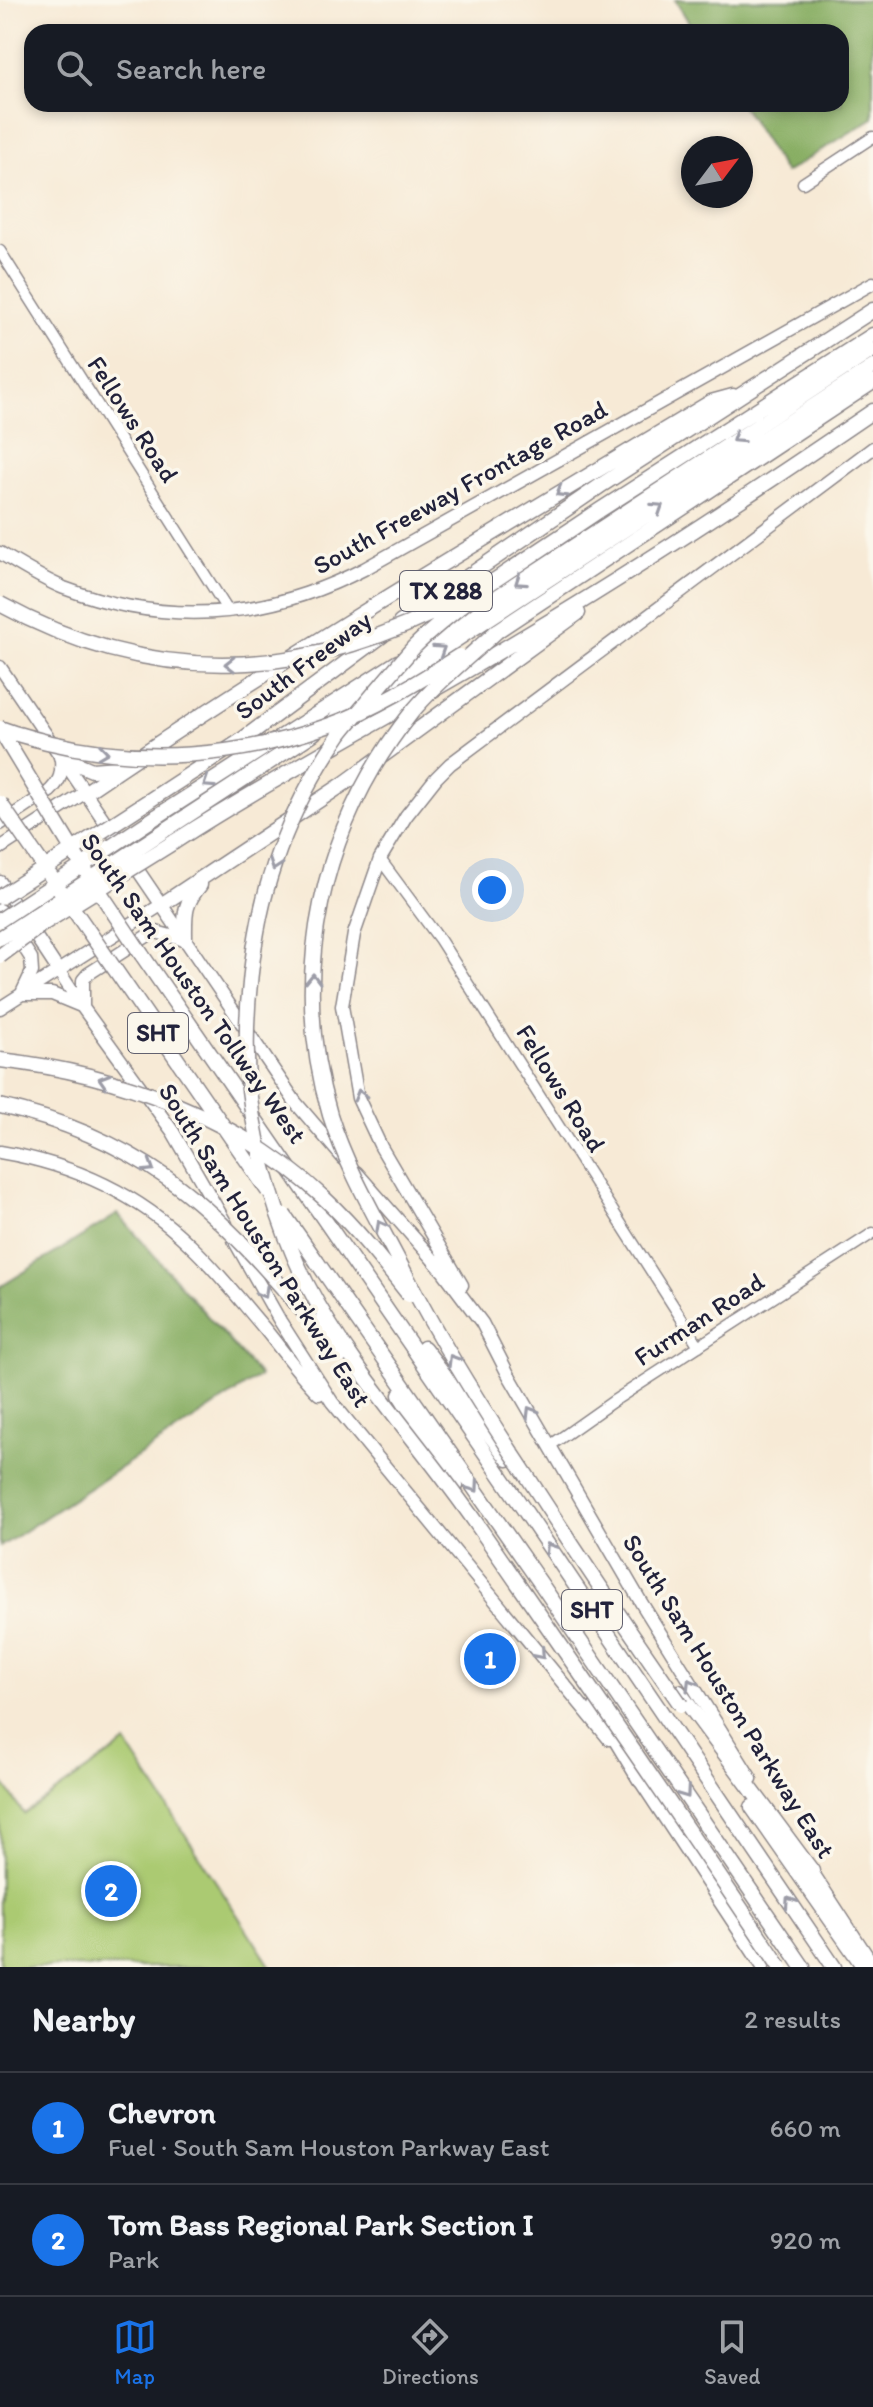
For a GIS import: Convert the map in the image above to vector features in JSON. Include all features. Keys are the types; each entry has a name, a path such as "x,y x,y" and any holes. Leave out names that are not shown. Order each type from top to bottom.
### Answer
{"highway":[{"name":"South Freeway","path":"0,897 239,742 409,616 603,484 873,310"},
{"path":"780,1967 458,1497 350,1356 325,1317 290,1247 258,1140 249,1091 248,1015 254,954 274,865 298,809 341,733 416,646 489,584 873,335"},
{"path":"0,920 873,350"},
{"path":"0,938 169,837 873,367"},
{"path":"0,729 80,750 159,757 255,746 331,725 434,672 873,382"},
{"path":"86,792 335,629 447,560 711,402 752,390"},
{"name":"TX 288","path":"0,956 169,837 509,646 873,411"},
{"path":"161,905 345,783 685,535"},
{"path":"0,604 58,633 122,653 187,663 246,664 276,662 353,645 403,627 489,584"},
{"path":"497,631 413,711 365,782 338,838 316,931 312,979 313,1026 331,1116 365,1196 429,1320 490,1420 593,1578 864,1967"},
{"path":"0,729 81,864 142,955"},
{"name":"South Sam Houston Tollway West","path":"0,750 350,1256"},
{"path":"61,757 92,770 122,768"},
{"name":"South Sam Houston Tollway West","path":"0,803 317,1262"},
{"path":"185,940 185,909 189,898 210,873"},
{"path":"0,1060 62,1068 97,1077 153,1095 230,1130 301,1178 326,1199 373,1249 429,1320"},
{"path":"0,1106 75,1128 141,1161 199,1203 256,1258 397,1419"},
{"path":"350,1256 470,1406 812,1871"},
{"name":"SHT","path":"350,1256 834,1967"},
{"path":"317,1262 640,1780"},
{"name":"SHT","path":"317,1262 803,1967"}],"main road":[{"name":"South Freeway Frontage Road","path":"0,553 63,587 129,607 200,614 276,604 339,582 873,283"},
{"path":"482,1323 381,1147 358,1098 342,1006 354,934 380,859 406,816 450,764 873,448"},
{"name":"South Sam Houston Parkway East","path":"0,667 296,1103 443,1271 482,1323 507,1372 642,1604 711,1717 873,1965"},
{"path":"0,824 57,784 62,775 61,757"},
{"path":"0,848 86,792"},
{"name":"South Sam Houston Parkway East","path":"0,882 83,1008 173,1132 280,1321 332,1402 596,1722 640,1780 763,1967"},
{"path":"0,1008 161,905"},
{"path":"0,910 31,958 32,972 22,994"},
{"path":"22,994 52,994 83,1008 83,980 88,974 156,932 185,940"},
{"path":"0,1152 28,1156 71,1170 108,1185 146,1209 191,1245 318,1393 332,1402"}],"street":[{"path":"803,183 873,137"},
{"name":"Fellows Road","path":"0,251 228,611"},
{"name":"Fellows Road","path":"380,859 440,940 699,1346"},
{"name":"Furman Road","path":"551,1445 873,1233"}],"green space":[{"path":"675,0 873,0 873,118 785,173 746,112 849,112 849,24 690,24"},
{"path":"118,1214 260,1376 0,1547 0,1287"},
{"path":"126,1743 271,1967 0,1967 0,1778 24,1814"}],"place":[{"name":"Chevron","path":"490,1659"},
{"name":"Tom Bass Regional Park Section I","path":"111,1891"}]}
